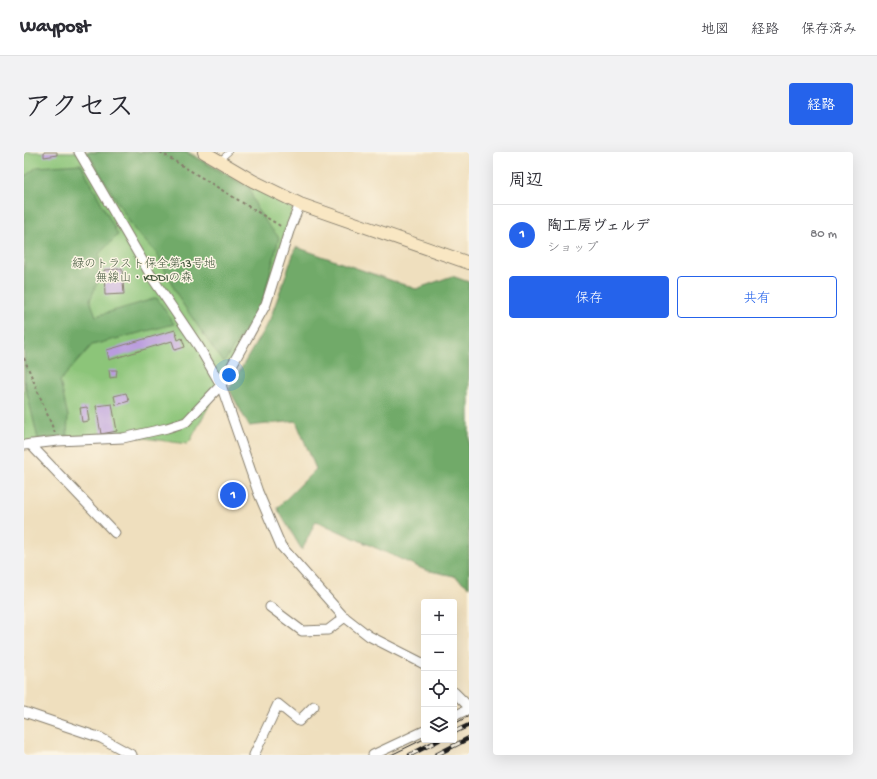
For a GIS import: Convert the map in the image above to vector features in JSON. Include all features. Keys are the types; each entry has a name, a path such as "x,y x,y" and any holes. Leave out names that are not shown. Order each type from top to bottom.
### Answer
{"street":[{"path":"79,152 153,279 199,347 221,385 258,492 281,546 316,587 345,617 369,636 421,662"},
{"path":"204,152 275,193 300,204 469,263"},
{"path":"27,445 58,441 123,438 186,422 221,385 266,304 289,231 300,204"},
{"path":"27,445 115,533"},
{"path":"270,607 302,631 328,630 345,617"},
{"path":"457,695 469,708 457,714"},
{"path":"254,755 278,704 299,721 314,706"},
{"path":"24,712 101,738 132,755"},
{"path":"373,755 390,751 421,733"}],"lane":[{"path":"219,161 229,152"}],"path":[{"path":"160,152 289,231"},
{"path":"24,358 58,441"}],"green space":[{"name":"緑のトラスト保全第13号地 無線山・KDDIの森","path":"24,152 188,152 293,209 265,302 187,444 123,435 24,444"},
{"path":"87,152 185,152 250,189 261,215 279,237 263,302 224,362 180,300 157,254 134,229"},
{"path":"81,164 118,235 99,254 99,279 90,300 96,316 157,298 174,324 92,345 60,381 68,416 67,436 38,439 24,380 24,177 37,167"},
{"path":"296,247 416,289 452,276 469,282 469,587 454,576 425,570 316,521 302,550 277,508 316,469 296,421 249,426 229,389 270,319"}],"building":[{"path":"44,152 57,152 57,155 44,157"},
{"path":"122,269 124,294 105,295 104,270"},
{"path":"175,330 178,340 182,338 185,347 175,350 172,341 109,360 107,350"},
{"path":"109,370 117,370 116,377 110,378"},
{"path":"126,393 129,401 116,405 114,396"},
{"path":"112,404 117,431 101,434 96,406"},
{"path":"87,407 89,421 82,422 80,408"},
{"path":"230,487 242,500 237,504 224,490"}],"tram line":[{"path":"457,722 469,716"},
{"path":"391,755 421,740"}],"railway":[{"path":"457,731 469,725"},
{"path":"436,755 469,738"},
{"path":"410,755 433,743"}],"place":[{"name":"陶工房ヴェルデ","path":"233,495"}]}
